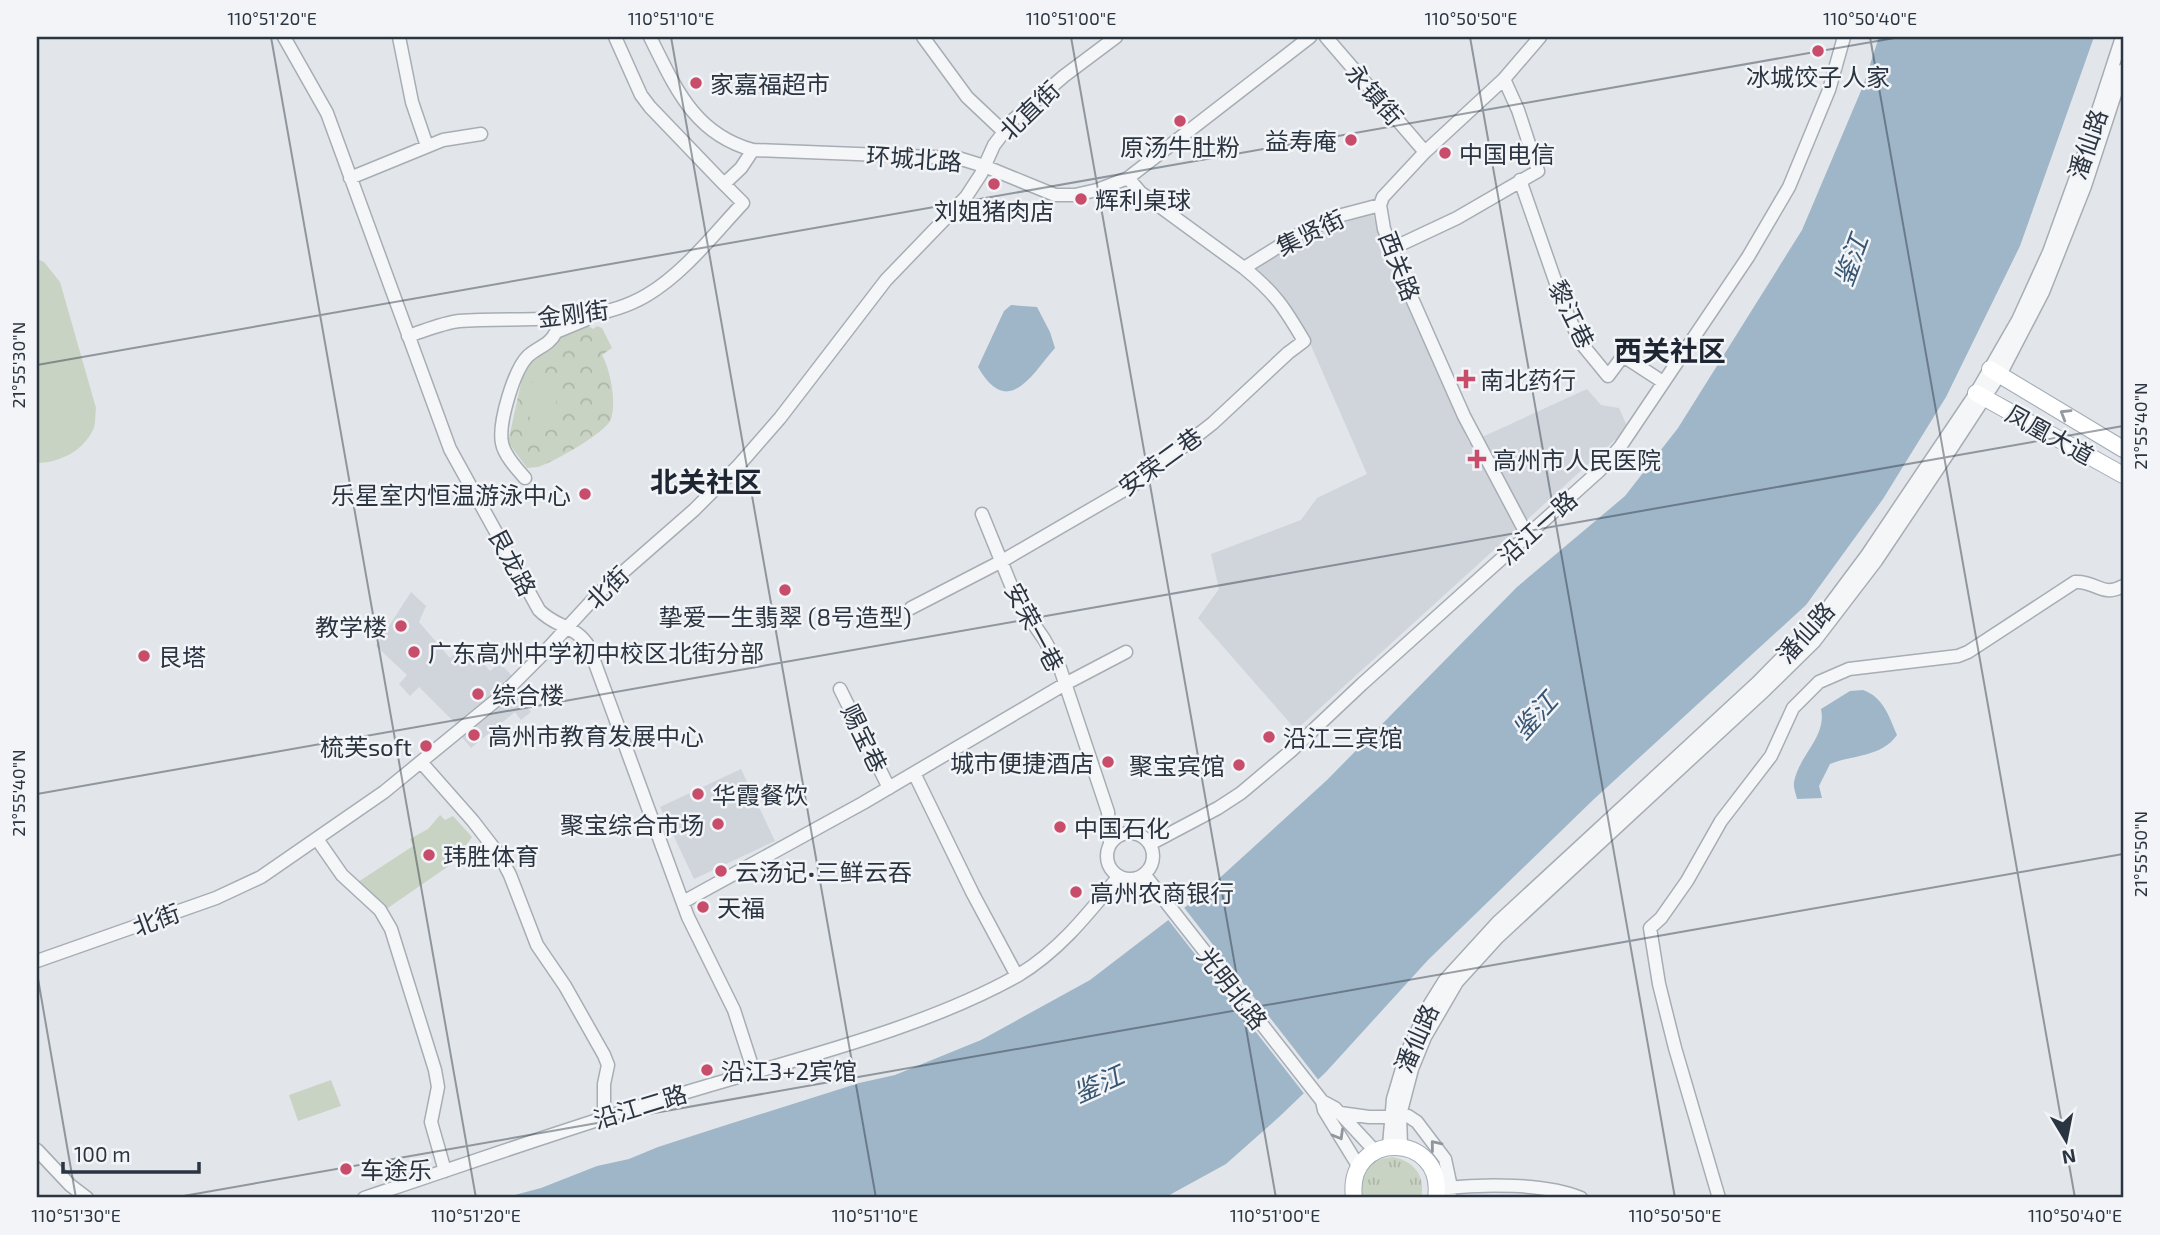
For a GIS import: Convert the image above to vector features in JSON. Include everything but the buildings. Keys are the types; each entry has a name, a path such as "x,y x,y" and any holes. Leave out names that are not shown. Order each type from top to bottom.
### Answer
{"main road":[{"name":"凤凰大道","path":"1994,372 2123,449"},
{"name":"凤凰大道","path":"1980,396 2123,475"},
{"path":"1353,1198 1359,1167 1388,1148"},
{"name":"光明北路","path":"1388,1148 1413,1150 1431,1165 1443,1193"}],"street":[{"name":"艮龙路","path":"284,37 327,113 437,419 462,472 496,529 535,604 552,621 578,633 592,653 695,934 740,1024 754,1072"},
{"path":"399,37 412,102 427,146"},
{"path":"615,37 641,95 724,184 741,168 753,150"},
{"name":"环城北路","path":"650,37 684,100 699,120 723,140 753,150 946,156 984,166 1044,192 1063,196 1097,190 1128,178 1310,37"},
{"path":"923,37 967,97 1003,131"},
{"name":"北直街","path":"984,166 1003,131 1046,90 1116,37"},
{"name":"永镇街","path":"1326,37 1425,152"},
{"name":"西关路","path":"1527,536 1464,416 1391,249 1380,205 1383,197 1425,152 1504,79 1540,37"},
{"name":"沿江一路","path":"1150,844 1219,808 1241,793 1292,750 1606,463 1633,430 1748,257 1789,187 1829,90 1844,37"},
{"name":"潘仙路","path":"1994,372 2049,252 2122,37"},
{"name":"潘仙路","path":"1388,1148 1396,1115 1397,1082 1419,1024 1461,959 1757,683 1817,622 1980,396 2043,292 2085,186 2123,69"},
{"path":"1391,249 1457,218 1539,169 1504,79"},
{"path":"350,178 443,140 481,134"},
{"name":"北街","path":"37,961 236,889 261,877 421,762 500,697 598,594 694,510 740,465 780,418 886,280 965,197 984,166"},
{"name":"集贤街","path":"1128,178 1140,192 1269,289 1286,310 1304,341"},
{"name":"黎江巷","path":"1520,180 1555,282 1581,343 1608,376 1623,356 1663,382"},
{"name":"金刚街","path":"408,336 456,321 591,314 634,302 656,289 682,267 743,204 724,184"},
{"name":"集贤街","path":"1244,268 1308,230 1342,215 1380,205"},
{"path":"525,478 508,457 502,443 504,416 516,375 529,355 552,341 556,332 583,322 591,314"},
{"name":"安荣二巷","path":"1002,561 1138,482 1213,423 1304,341"},
{"name":"安荣一巷","path":"982,514 1017,600 1052,652 1065,684 1108,812 1110,843"},
{"name":"安荣一巷","path":"911,608 1002,561"},
{"path":"1719,1198 1675,1048 1659,984 1650,928 1661,918 1686,881 1721,821 1771,756 1793,708 1819,682 1849,669 1948,659 1969,652 2075,582 2083,581 2106,591 2123,586"},
{"path":"683,902 914,774 1065,684 1126,652"},
{"name":"赐宝巷","path":"841,689 889,788"},
{"path":"421,762 500,856 537,945 565,986 604,1055 608,1065 603,1095 604,1116"},
{"path":"914,774 1017,976"},
{"path":"1108,812 1150,844 1152,864 1144,874 1131,879 1119,876 1108,865 1106,858 1110,843 1119,835 1132,832"},
{"path":"317,839 342,875 380,910 391,929 435,1070 438,1087 431,1122 432,1133 445,1171"},
{"name":"光明北路","path":"1144,874 1322,1101 1388,1148"},
{"name":"沿江二路","path":"364,1198 604,1116 912,1022 1017,976 1064,942 1119,876"},
{"name":"光明北路","path":"1322,1101 1324,1110 1359,1167"},
{"path":"1340,1113 1369,1117 1408,1116 1417,1122 1439,1148 1449,1170 1443,1193 1541,1187 1565,1191 1581,1198"},
{"path":"37,1150 70,1185 87,1198"}],"shaded area":[{"name":"高州市人民医院","path":"1371,211 1469,443 1587,389 1601,405 1619,408 1628,428 1296,730 1198,618 1219,589 1211,554 1301,520 1317,498 1367,474 1309,341 1279,290 1264,282 1255,268 1304,241"},
{"name":"广东高州中学初中校区北街分部","path":"411,592 426,606 419,622 450,658 467,644 490,671 500,663 513,677 456,724 419,687 410,696 399,684 407,675 376,646"},
{"name":"广东高州中学初中校区北街分部","path":"515,692 531,712 521,720 515,712 471,748 461,736"},
{"name":"聚宝综合市场","path":"741,769 775,841 694,879 660,807"}],"green space":[{"path":"37,259 44,262 60,282 96,408 94,428 77,450 54,461 37,463"},
{"path":"589,326 593,329 597,326 602,328 612,348 602,355 612,386 611,419 590,439 566,453 538,467 527,468 508,442 523,374 529,364 565,330"},
{"path":"551,379 562,427 534,434 521,385"},
{"name":"玮胜体育","path":"440,815 445,820 453,816 472,837 453,863 385,910 358,882 413,846 410,839 428,829"},
{"path":"331,1080 341,1106 298,1121 289,1095"},
{"path":"1393,1157 1407,1162 1417,1171 1422,1183 1421,1198 1362,1198 1362,1181 1366,1169 1376,1161"}],"water":[{"name":"鉴江","path":"1879,37 2094,37 2020,246 1946,397 1883,499 1806,605 1593,800 1428,960 1326,1072 1226,1164 1164,1198 503,1198 541,1188 597,1166 629,1159 658,1147 859,1083 895,1075 981,1040 1090,980 1201,895 1327,780 1517,587 1625,496 1678,428 1802,230 1863,86"},
{"path":"1011,305 1037,307 1055,348 1028,379 1009,391 999,390 978,367 1004,311"},
{"path":"1863,690 1880,702 1897,735 1883,748 1830,764 1819,786 1822,798 1797,799 1794,782 1820,728 1821,709 1850,691"}],"pier":[{"path":"1182,905 1320,1082 1306,1096 1166,917"}],"place":[{"name":"冰城饺子人家","path":"1818,51"},
{"name":"家嘉福超市","path":"696,83"},
{"name":"原汤牛肚粉","path":"1180,121"},
{"name":"益寿庵","path":"1351,140"},
{"name":"中国电信","path":"1445,153"},
{"name":"刘姐猪肉店","path":"994,184"},
{"name":"辉利桌球","path":"1081,199"},
{"name":"南北药行","path":"1466,379"},
{"name":"高州市人民医院","path":"1477,459"},
{"name":"乐星室内恒温游泳中心","path":"585,494"},
{"name":"挚爱一生翡翠 (8号造型)","path":"785,590"},
{"name":"教学楼","path":"401,626"},
{"name":"广东高州中学初中校区北街分部","path":"414,652"},
{"name":"艮塔","path":"144,656"},
{"name":"综合楼","path":"478,694"},
{"name":"高州市教育发展中心","path":"474,735"},
{"name":"沿江三宾馆","path":"1269,737"},
{"name":"梳芙soft","path":"426,746"},
{"name":"城市便捷酒店","path":"1108,762"},
{"name":"聚宝宾馆","path":"1239,765"},
{"name":"华霞餐饮","path":"698,794"},
{"name":"聚宝综合市场","path":"718,824"},
{"name":"中国石化","path":"1060,827"},
{"name":"玮胜体育","path":"429,855"},
{"name":"云汤记•三鲜云吞","path":"721,871"},
{"name":"高州农商银行","path":"1076,892"},
{"name":"天福","path":"703,907"},
{"name":"沿江3+2宾馆","path":"707,1070"},
{"name":"车途乐","path":"346,1169"}],"district":[{"name":"西关社区","path":"1670,350"},
{"name":"北关社区","path":"706,481"}]}
